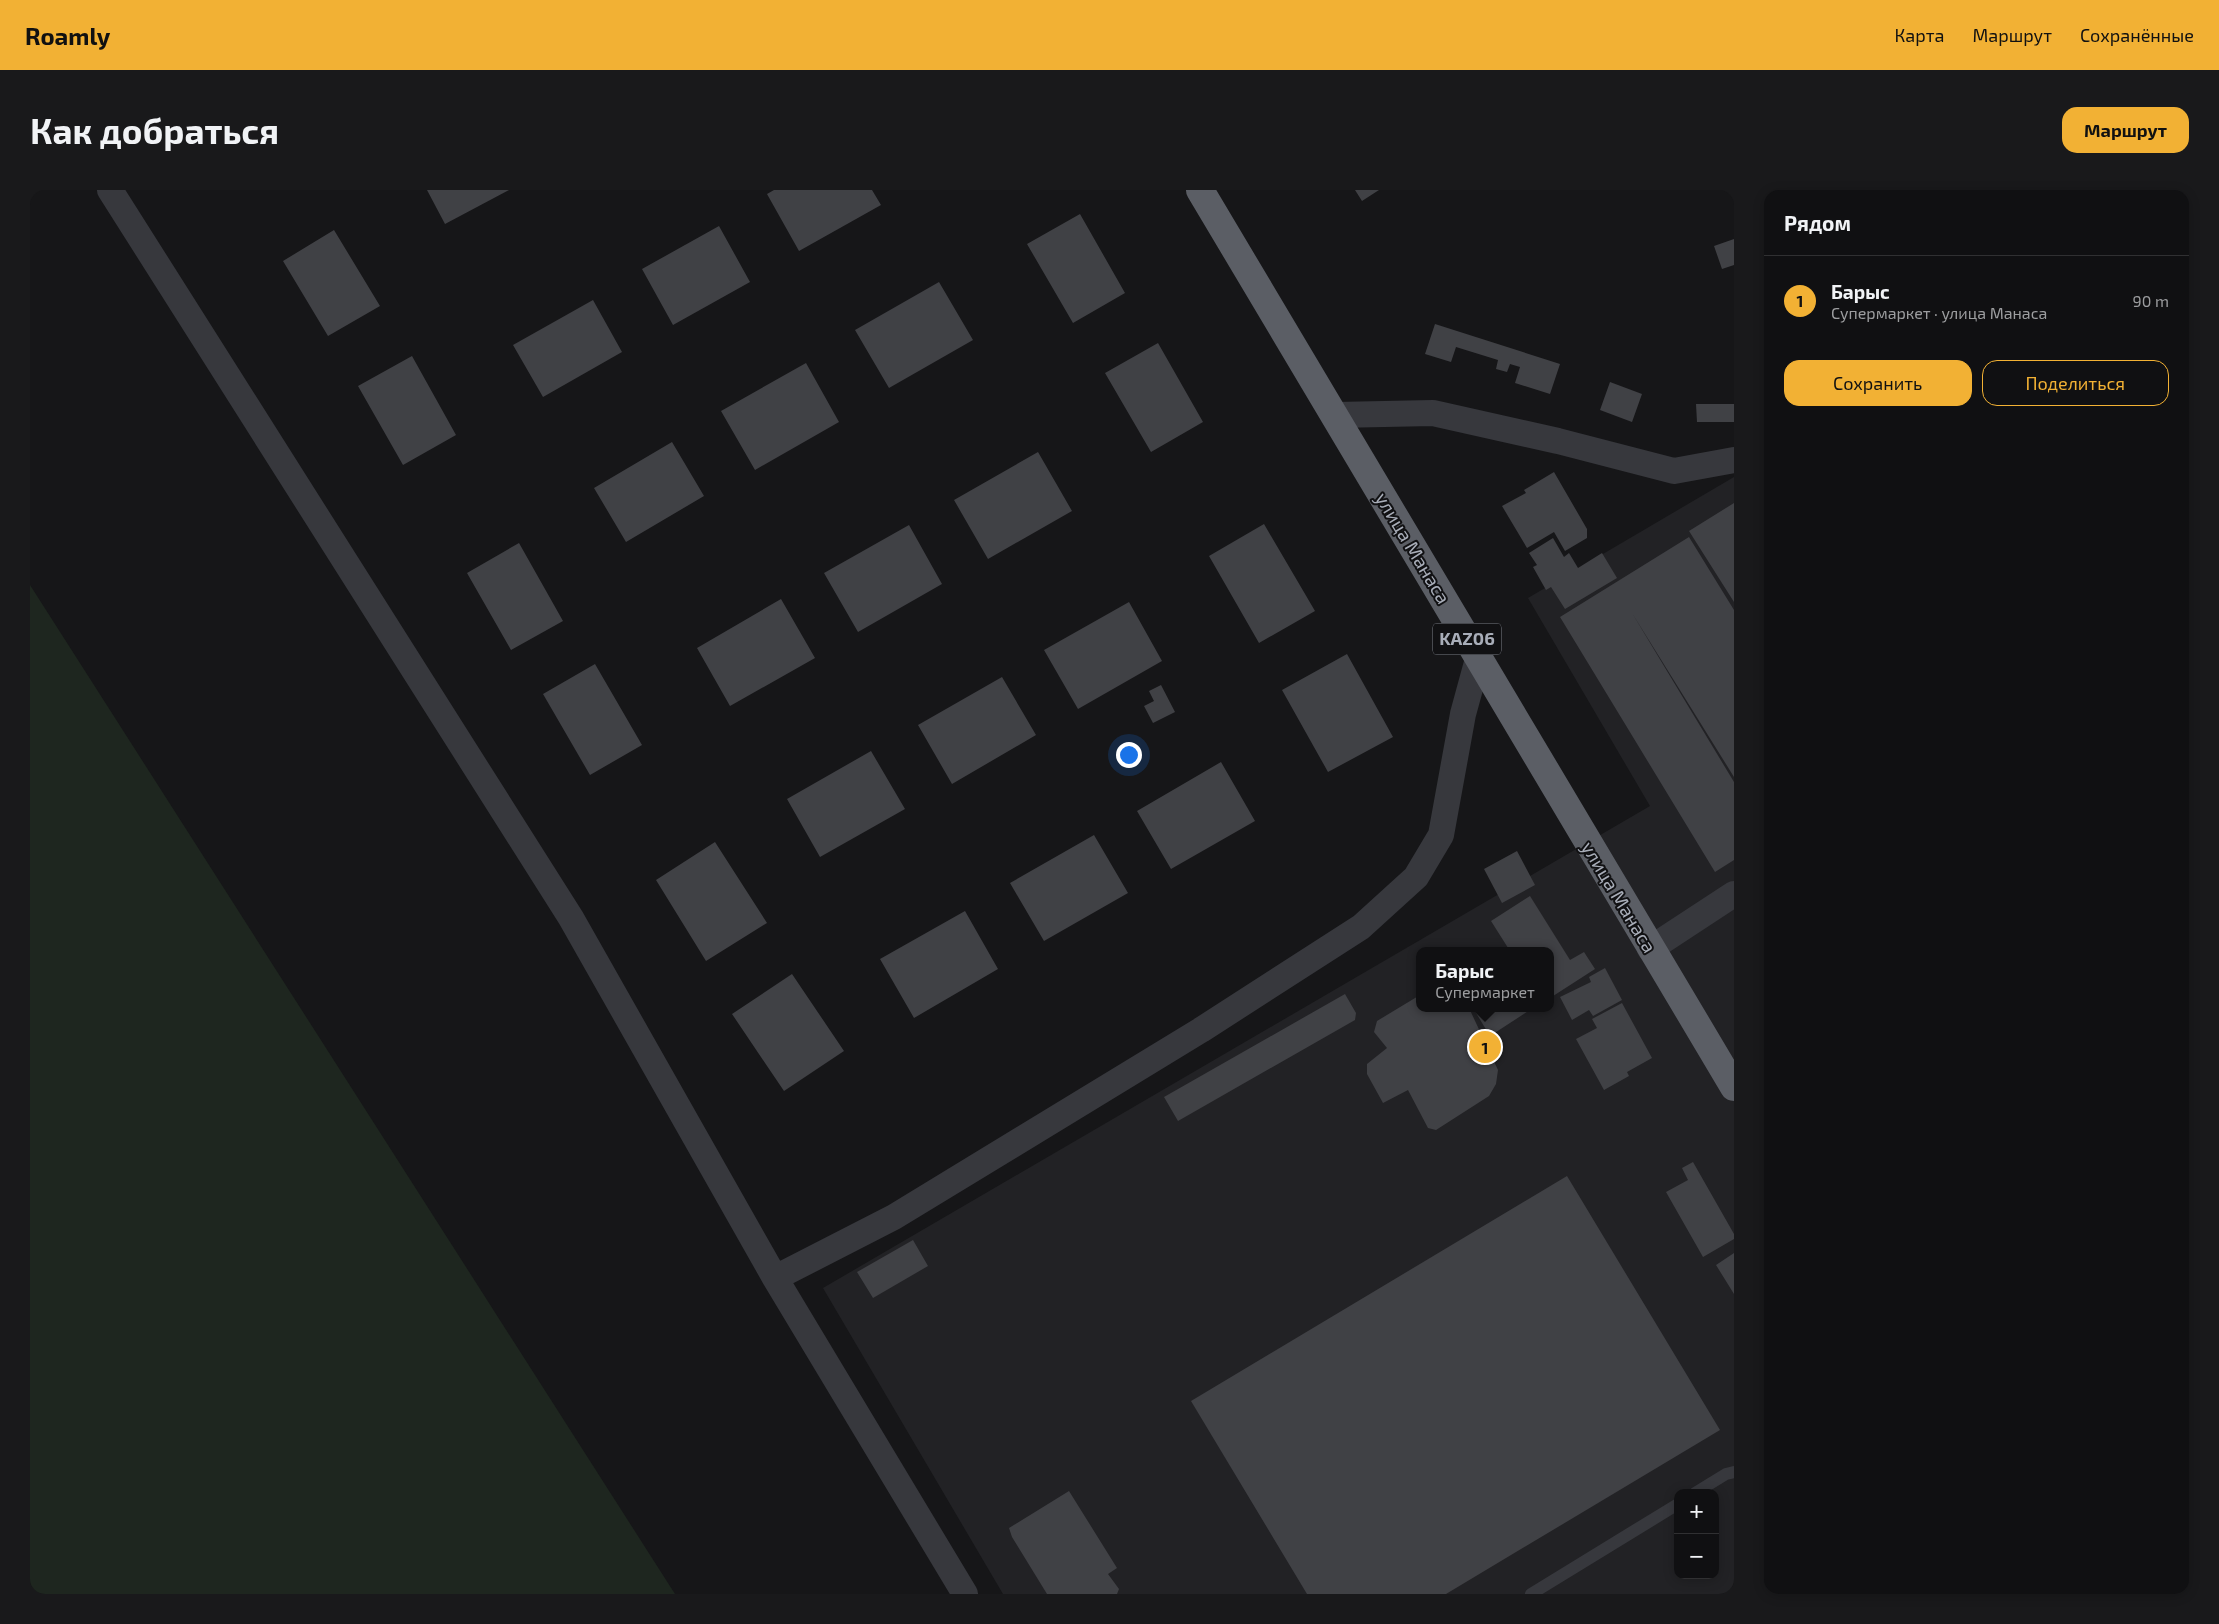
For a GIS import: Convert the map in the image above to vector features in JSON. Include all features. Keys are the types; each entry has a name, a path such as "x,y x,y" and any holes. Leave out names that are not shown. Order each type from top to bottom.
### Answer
{"highway":[{"name":"улица Манаса","path":"1200,190 1650,949 1734,1087"}],"street":[{"path":"110,190 571,918 775,1278 965,1594"},
{"path":"1335,415 1433,414 1558,441 1674,471 1734,460"},
{"path":"775,1278 894,1217 1201,1030 1361,927 1416,876 1440,835 1464,714 1478,659"},
{"path":"1650,949 1734,894"}],"lane":[{"path":"1702,1489 1726,1474 1734,1472"},
{"path":"1531,1594 1674,1506"}],"shaded area":[{"path":"1734,477 1734,1594 1003,1594 823,1288 1650,806 1528,598"},
{"path":"30,585 675,1594 30,1594"}],"building":[{"path":"427,190 509,190 445,224"},
{"path":"774,190 872,190 881,205 799,251 767,194"},
{"path":"1355,190 1379,190 1362,201"},
{"path":"1080,214 1125,293 1073,323 1027,244"},
{"path":"719,226 750,282 673,325 642,269"},
{"path":"334,230 380,306 328,336 283,261"},
{"path":"1734,239 1734,265 1722,269 1714,246"},
{"path":"939,282 973,340 889,388 855,330"},
{"path":"593,300 622,352 543,397 513,345"},
{"path":"1435,324 1560,364 1550,394 1515,383 1520,367 1510,364 1507,372 1496,369 1498,360 1456,347 1451,362 1425,354"},
{"path":"1158,343 1203,422 1151,452 1105,373"},
{"path":"412,356 456,435 403,465 358,386"},
{"path":"806,363 839,422 755,470 721,411"},
{"path":"1610,382 1642,394 1632,422 1600,410"},
{"path":"1696,404 1734,404 1734,422 1697,422"},
{"path":"672,442 704,496 626,542 594,488"},
{"path":"1038,452 1072,511 988,559 954,500"},
{"path":"1554,472 1587,529 1587,538 1565,551 1554,532 1527,548 1502,506 1526,493 1524,490"},
{"path":"1734,503 1734,602 1689,531"},
{"path":"1264,524 1315,611 1259,643 1209,556"},
{"path":"909,525 942,584 858,632 824,573"},
{"path":"1689,537 1734,610 1734,777 1632,613 1734,782 1734,860 1715,872 1560,617"},
{"path":"1553,538 1564,557 1569,553 1578,568 1602,553 1617,578 1565,609 1551,587 1546,590 1533,567 1537,565 1529,553"},
{"path":"519,543 563,621 511,650 467,573"},
{"path":"781,599 815,658 730,706 697,648"},
{"path":"1129,602 1162,661 1078,709 1044,650"},
{"path":"1347,654 1393,737 1328,772 1282,690"},
{"path":"595,664 642,745 590,775 543,694"},
{"path":"1002,677 1036,735 952,784 918,725"},
{"path":"1161,685 1175,712 1153,723 1144,706 1154,701 1149,691"},
{"path":"871,751 905,809 820,857 787,799"},
{"path":"1221,762 1255,821 1171,869 1137,811"},
{"path":"1094,835 1128,893 1044,941 1010,883"},
{"path":"715,842 767,923 706,961 656,880"},
{"path":"1517,851 1535,885 1502,903 1484,869"},
{"path":"1530,896 1570,960 1584,952 1595,969 1554,995 1554,947 1507,947 1491,921"},
{"path":"965,911 998,969 914,1018 880,959"},
{"path":"1605,968 1622,1000 1593,1016 1589,1010 1572,1020 1560,997 1591,982 1589,977"},
{"path":"792,974 844,1051 784,1091 732,1014"},
{"path":"1345,994 1356,1013 1355,1020 1178,1121 1164,1097"},
{"path":"1416,997 1416,1012 1471,1012 1498,1070 1496,1084 1489,1096 1436,1130 1428,1128 1408,1090 1383,1103 1367,1074 1367,1064 1387,1048 1374,1032 1377,1021"},
{"path":"1622,1003 1652,1058 1627,1072 1629,1076 1604,1090 1576,1039 1597,1028 1592,1019"},
{"path":"1475,1012 1527,1012 1490,1036"},
{"path":"1693,1162 1734,1234 1734,1239 1703,1257 1666,1192 1688,1180 1682,1168"},
{"path":"1567,1176 1720,1430 1446,1594 1307,1594 1191,1401"},
{"path":"913,1240 928,1266 873,1298 857,1272"},
{"path":"1734,1253 1734,1294 1716,1265"},
{"path":"1069,1491 1117,1568 1108,1574 1119,1589 1117,1594 1047,1594 1012,1537 1009,1528"}],"place":[{"name":"Барыс","path":"1485,1047"}]}
